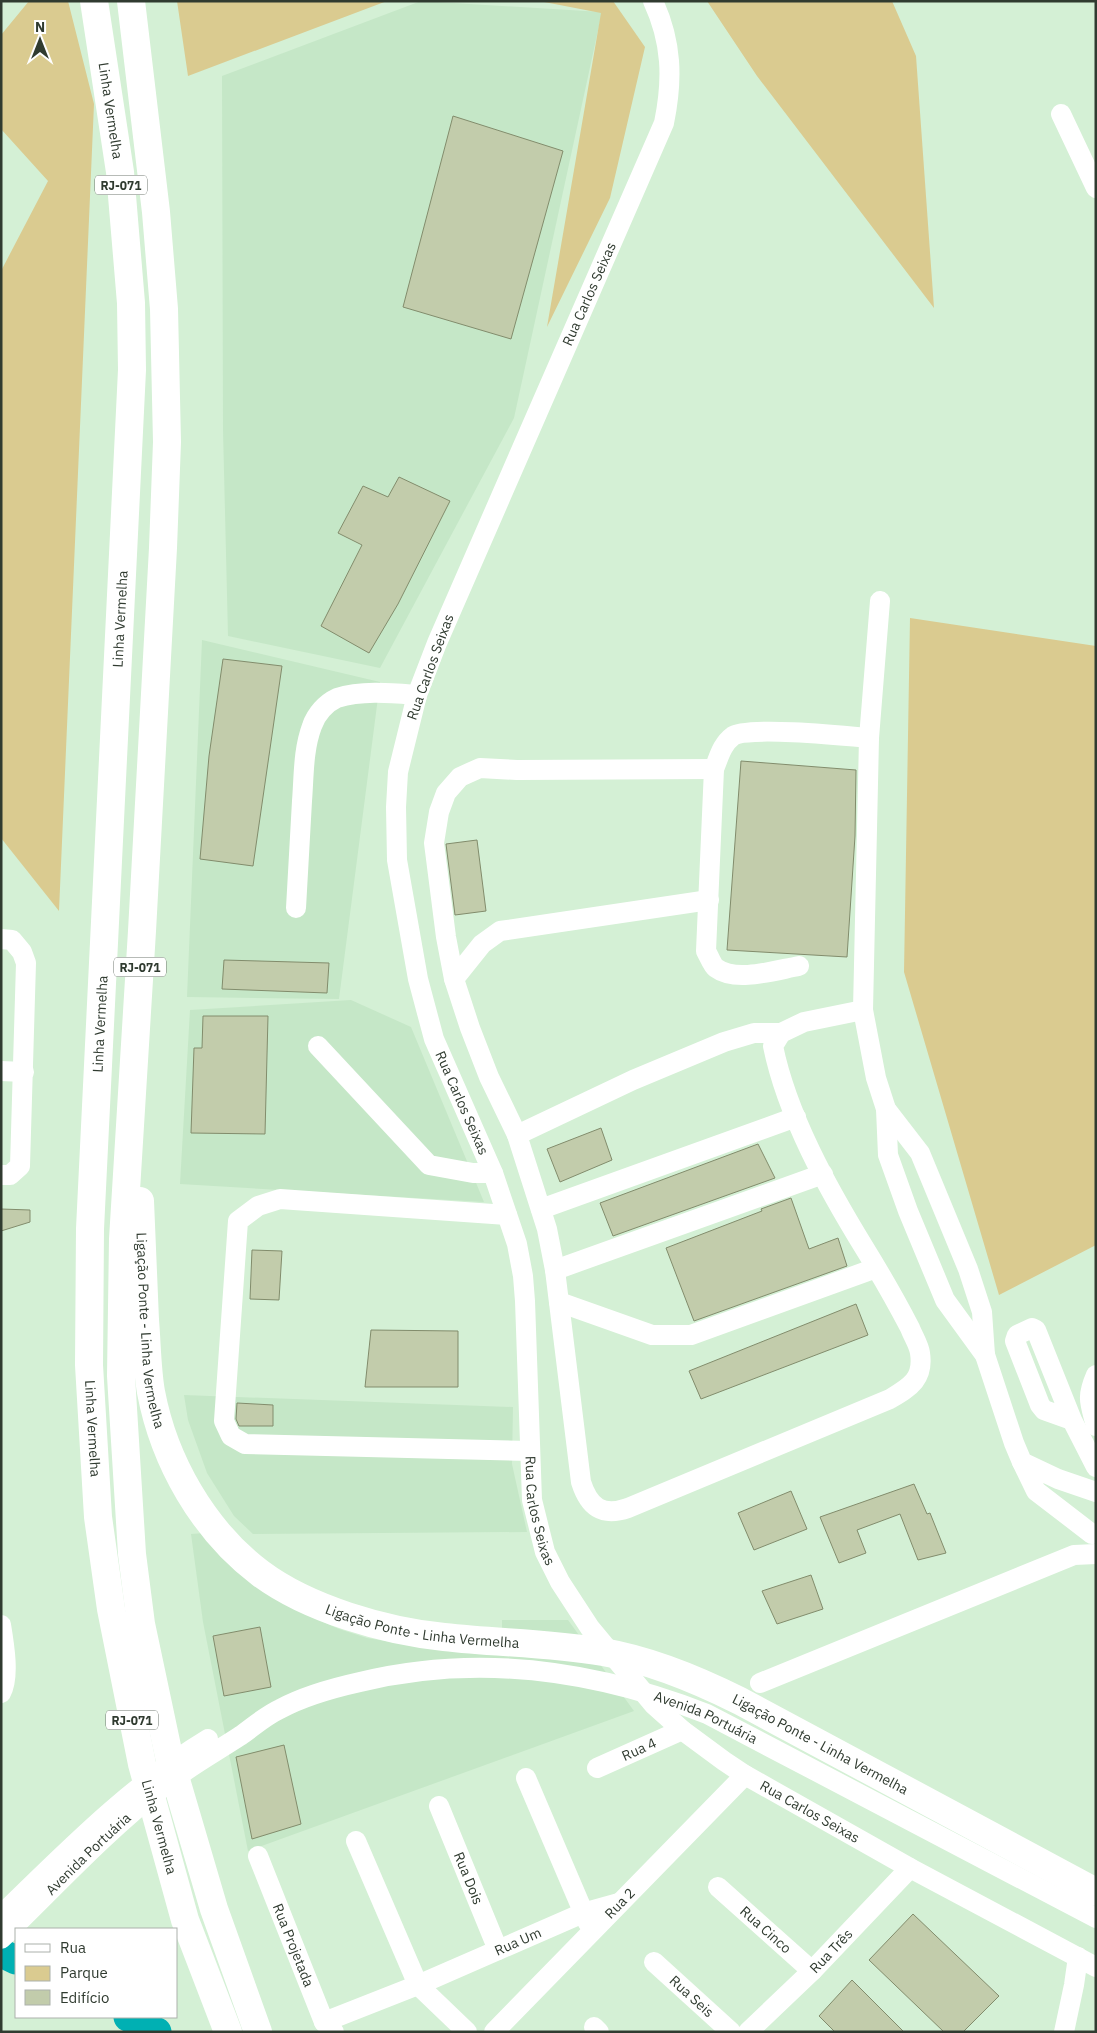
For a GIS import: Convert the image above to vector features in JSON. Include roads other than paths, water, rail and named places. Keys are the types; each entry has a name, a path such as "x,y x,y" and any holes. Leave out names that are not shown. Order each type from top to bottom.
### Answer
{"highway":[{"name":"Linha Vermelha","path":"94,1 120,172 131,303 132,370 90,1230 89,1365 98,1517 111,1609 142,1764 185,1920 228,2032"},
{"name":"Linha Vermelha","path":"131,1 156,212 164,309 167,442 163,548 122,1239 121,1367 132,1554 141,1624 169,1756 214,1909 258,2032"},
{"name":"Ligação Ponte - Linha Vermelha","path":"134,1049 144,1293 148,1372 151,1392 160,1428 171,1458 191,1495 212,1525 233,1549 261,1574 298,1595 331,1610 386,1627 443,1637 604,1652 690,1678 740,1701 1096,1892"}],"street":[{"name":"Rua Carlos Seixas","path":"653,2 661,20 668,46 671,79 664,122 481,538 437,643 417,695 398,772 396,807 397,860 418,979 434,1039 493,1173 517,1244 523,1276 529,1384 532,1500 537,1526 545,1552 560,1582 590,1628 635,1684 654,1705 682,1730 745,1774 910,1868 1096,1967"},
{"path":"1061,114 1096,188"},
{"path":"880,600 869,738 864,1010 876,1078 886,1108 888,1154 908,1211 945,1300 984,1355"},
{"path":"296,908 305,752 312,725 318,714 328,704 337,699 350,696 384,693 417,695"},
{"path":"799,966 734,976 715,968 706,951 714,769 725,743 735,734 778,732 869,738"},
{"path":"714,769 517,770 480,768 460,777 446,793 439,812 434,844 446,937 454,979 470,1028 517,1135 547,1230 555,1270 581,1482 586,1497 593,1506 607,1512 618,1512 890,1398 911,1387 919,1373 920,1352 895,1300 839,1206 796,1117 777,1065 773,1046 781,1032"},
{"path":"454,979 482,944 500,931 708,900"},
{"path":"1,939 12,940 22,952 26,963 20,1166 10,1175 1,1175"},
{"path":"517,1135 633,1080 724,1042 754,1033 781,1032 804,1022 864,1010"},
{"path":"318,1046 429,1165 473,1174 493,1173"},
{"path":"1,1071 24,1072"},
{"path":"886,1108 920,1153 968,1269 982,1312 984,1355 1014,1443 1036,1491 1094,1531 1074,1555"},
{"path":"541,1210 796,1117"},
{"path":"555,1270 823,1174"},
{"path":"507,1215 280,1200 258,1206 238,1221 224,1421 231,1436 245,1444 530,1451"},
{"path":"559,1302 652,1335 692,1335 876,1268"},
{"path":"1095,1420 1089,1402 1089,1390 1096,1375"},
{"path":"1072,1420 1096,1467"},
{"path":"1022,1462 1058,1479 1096,1492"},
{"path":"760,1683 1074,1555 1096,1554"},
{"path":"1,1625 4,1648 5,1687 1,1693"},
{"name":"Avenida Portuária","path":"1,1915 104,1816 157,1773 204,1742 239,1722 322,1692 365,1681 412,1672 451,1668 500,1668 539,1670 580,1676 621,1686 707,1714 1096,1918"},
{"name":"Avenida Portuária","path":"1,1939 144,1802 189,1767 281,1708"},
{"name":"Rua 4","path":"597,1768 682,1730"},
{"name":"Rua 2","path":"494,2032 745,1774"},
{"path":"526,1778 592,1932"},
{"name":"Rua Dois","path":"439,1806 498,1950"},
{"path":"356,1841 418,1985 467,2032"},
{"name":"Rua Projetada","path":"258,1856 329,2027"},
{"name":"Rua Três","path":"748,2032 812,1971 910,1868"},
{"name":"Rua Cinco","path":"718,1887 812,1971"},
{"name":"Rua Um","path":"329,2027 418,1985 583,1912 619,1903"},
{"path":"1064,2032 1078,1957"},
{"name":"Rua Seis","path":"654,1962 731,2032"}],"waterway":[{"path":"1,1953 15,1960"},
{"path":"130,2018 157,2032"}]}
